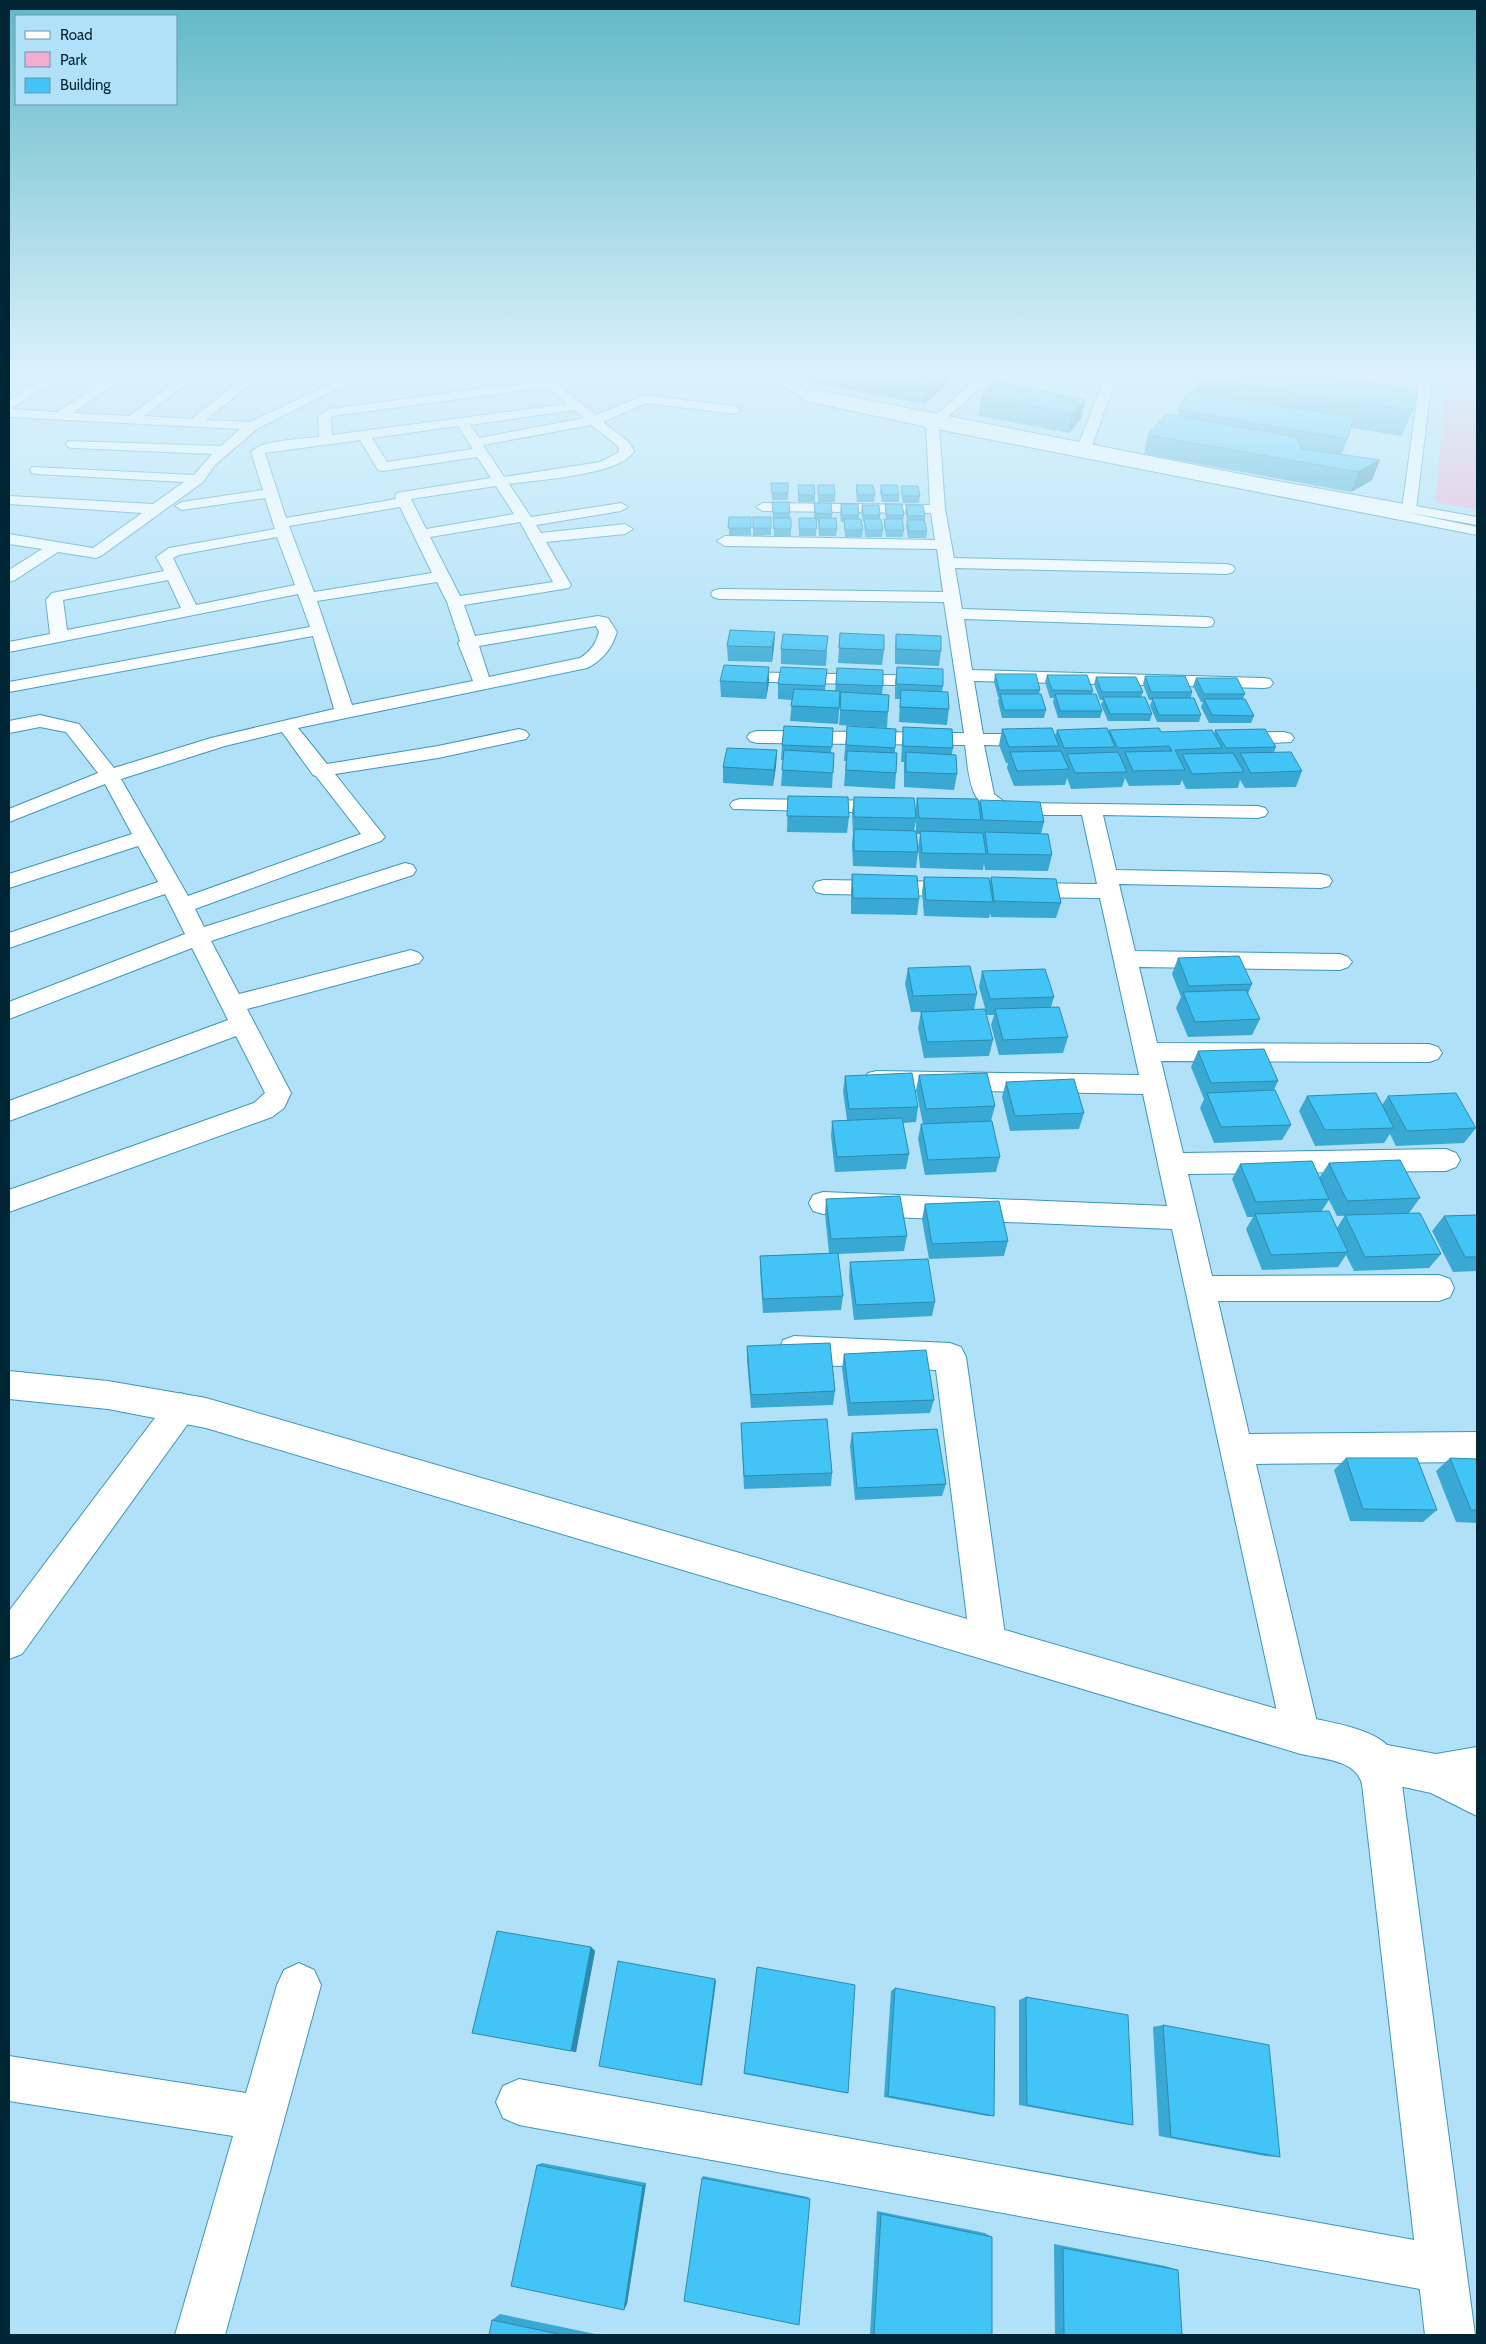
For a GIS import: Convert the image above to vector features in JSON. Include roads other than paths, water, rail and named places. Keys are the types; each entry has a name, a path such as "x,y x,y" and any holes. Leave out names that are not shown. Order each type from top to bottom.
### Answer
{"street":[{"path":"9,539 96,553 188,486"},
{"path":"268,486 320,630 345,713"},
{"path":"396,486 404,499 455,602 467,643 483,685"},
{"path":"190,610 164,557 174,551 404,499 472,486"},
{"path":"455,602 562,584 504,486"},
{"path":"937,486 943,545 982,791 986,798 1001,809"},
{"path":"1262,486 1477,530"},
{"path":"1275,486 1477,521"},
{"path":"1409,509 1412,486"},
{"path":"182,506 270,493"},
{"path":"9,500 156,509"},
{"path":"421,534 621,507"},
{"path":"763,507 938,509"},
{"path":"536,538 625,529"},
{"path":"725,541 943,545"},
{"path":"9,577 55,547"},
{"path":"946,562 1227,569"},
{"path":"59,636 54,600 58,596 173,574"},
{"path":"9,647 190,610 442,576"},
{"path":"719,594 952,597"},
{"path":"954,614 1206,622"},
{"path":"9,816 109,774 177,753 345,713 587,662 602,648 608,632 602,622 598,621 467,643"},
{"path":"9,687 320,630"},
{"path":"9,638 35,641"},
{"path":"737,677 963,678 1264,683"},
{"path":"9,726 40,721 72,728 109,774 199,937 278,1093 275,1101 264,1110 9,1201"},
{"path":"182,906 374,837 287,726"},
{"path":"320,770 438,752 519,735"},
{"path":"757,737 1056,740"},
{"path":"1215,739 1284,738"},
{"path":"740,805 915,807"},
{"path":"972,808 1258,812"},
{"path":"1091,809 1301,1735"},
{"path":"9,881 144,837"},
{"path":"9,1011 199,937 406,870"},
{"path":"824,887 991,889 1108,884 1321,881"},
{"path":"9,941 170,885"},
{"path":"9,1111 238,1014 411,958"},
{"path":"1125,959 1340,962"},
{"path":"1146,1052 1429,1053"},
{"path":"850,1079 1153,1085"},
{"path":"1172,1164 1446,1160"},
{"path":"823,1203 1184,1218"},
{"path":"1200,1289 1440,1288"},
{"path":"765,1349 950,1357 988,1642"},
{"path":"9,1385 108,1395 194,1410 1301,1735 1357,1748 1376,1762 1436,1774 1477,1796"},
{"path":"9,1640 194,1410"},
{"path":"1236,1449 1477,1447"},
{"path":"1376,1762 1382,1784 1450,2335"},
{"path":"1436,1774 1477,1766"},
{"path":"200,2335 299,1985"},
{"path":"9,2078 261,2118"},
{"path":"519,2102 1442,2270"}]}
